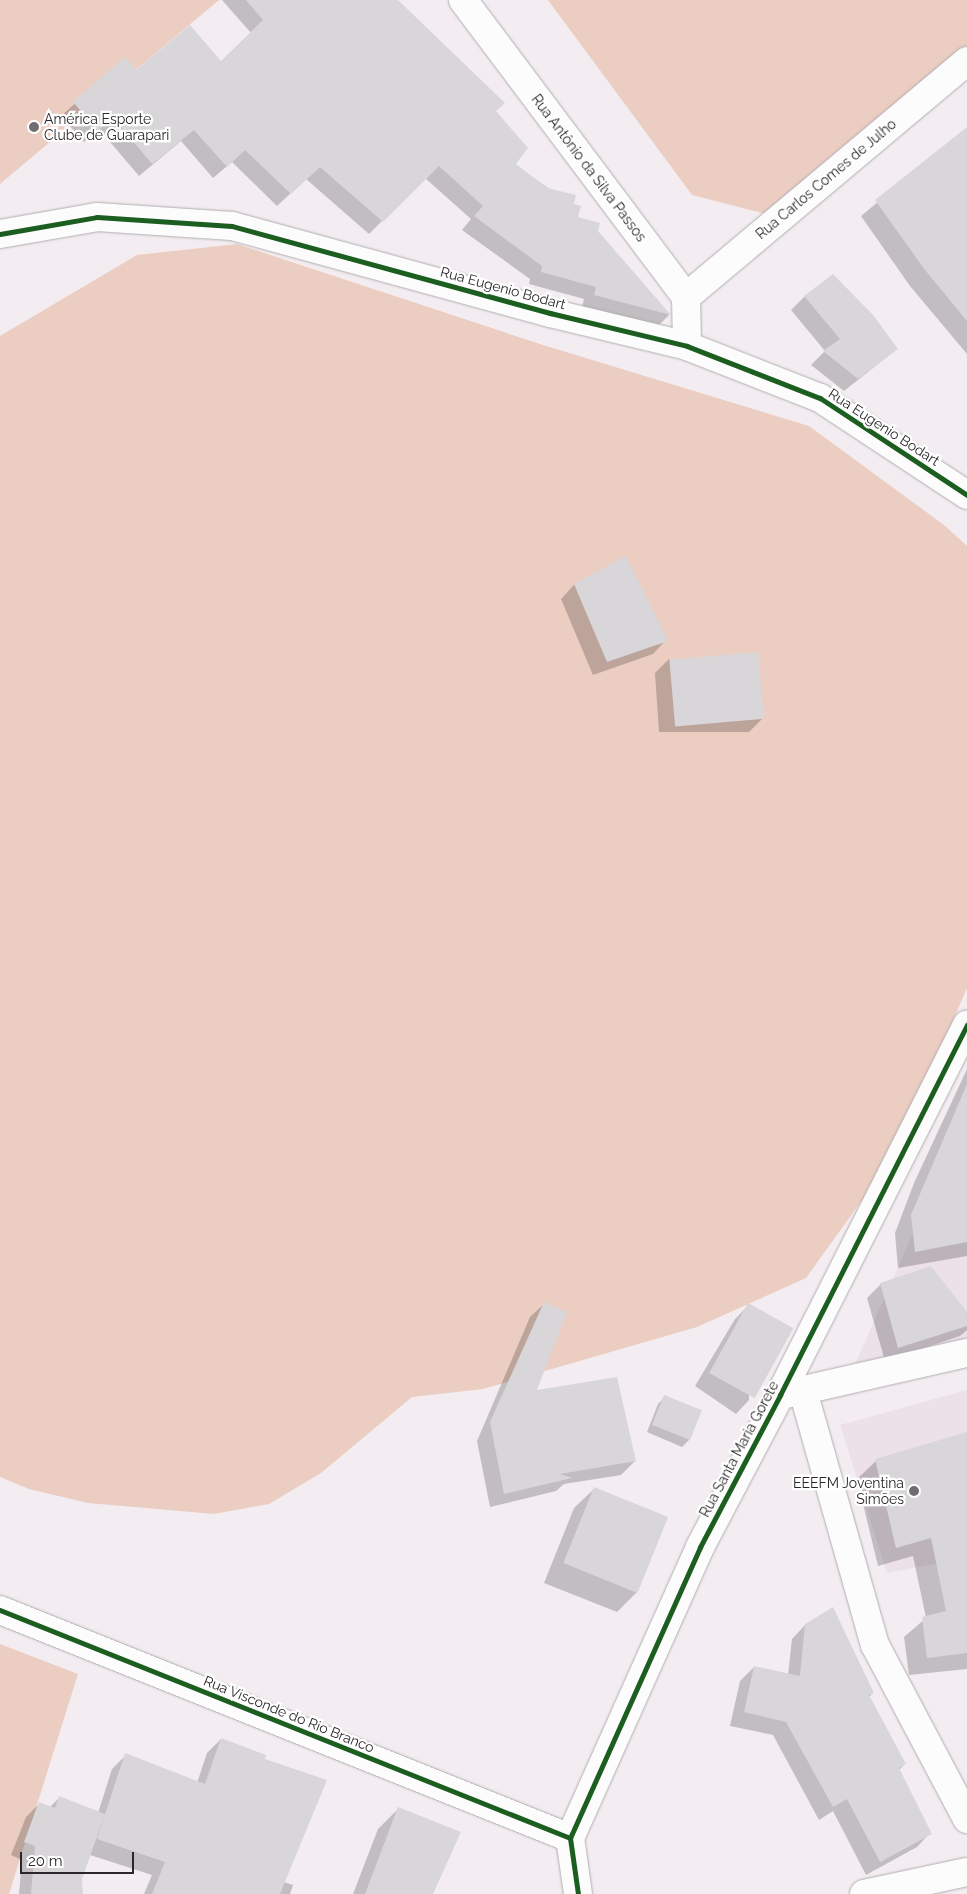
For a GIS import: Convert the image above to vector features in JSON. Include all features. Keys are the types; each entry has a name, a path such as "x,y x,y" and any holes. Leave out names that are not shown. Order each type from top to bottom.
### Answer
{"street":[{"name":"Rua Antônio da Silva Passos","path":"463,0 686,297"},
{"name":"Rua Carlos Comes de Julho","path":"686,297 967,61"},
{"name":"Rua Eugenio Bodart","path":"0,234 97,217 232,226 550,313 687,346 820,398 967,495"},
{"path":"686,297 687,346"},
{"name":"Rua Santa Maria Gorete","path":"570,1838 700,1547 792,1393 967,1025"},
{"path":"967,1353 792,1393 875,1645 967,1819"},
{"name":"Rua Visconde do Rio Branco","path":"0,1610 570,1838"},
{"path":"570,1838 578,1894"},
{"path":"864,1894 967,1872"}],"shaded area":[{"name":"América Esporte Clube de Guarapari","path":"0,0 219,0 0,184"},
{"path":"548,0 967,0 967,56 778,217 692,195"},
{"path":"237,244 543,345 809,426 944,525 967,546 967,988 896,1153 806,1278 697,1327 483,1389 412,1397 321,1473 269,1504 214,1514 88,1503 29,1489 0,1477 0,336 137,255"},
{"path":"967,1112 967,1344 848,1380"},
{"name":"EEEFM Joventina Simões","path":"967,1390 967,1558 887,1573 840,1425"},
{"path":"0,1644 78,1674 9,1894 0,1894"}],"building":[{"path":"246,0 398,0 505,103 496,111 528,148 516,164 547,188 576,195 574,204 581,206 578,217 600,223 598,231 671,315 594,295 596,287 541,272 542,266 474,216 483,206 439,166 383,222 320,167 291,194 245,150 227,167 194,130 152,164 113,117 98,131 73,102 125,57 136,70 190,25 221,61 263,20"},
{"path":"967,127 967,321 925,270 875,200"},
{"path":"833,274 873,315 898,349 858,379 823,351 840,339 804,296"},
{"path":"626,556 668,641 607,662 574,584"},
{"path":"758,652 764,719 675,727 669,660"},
{"path":"967,1084 967,1242 915,1252 911,1215"},
{"path":"931,1266 967,1312 967,1326 898,1348 880,1283"},
{"path":"544,1302 567,1312 537,1390 617,1377 636,1461 560,1474 572,1478 504,1494 490,1422"},
{"path":"748,1303 793,1328 755,1398 709,1373"},
{"path":"664,1395 702,1410 690,1440 652,1425"},
{"path":"967,1432 967,1653 927,1658 922,1617 946,1611 931,1538 896,1548 875,1459"},
{"path":"594,1487 668,1517 637,1593 563,1563"},
{"path":"833,1607 874,1693 869,1695 906,1764 899,1768 932,1834 880,1862 847,1799 833,1807 786,1722 744,1712 754,1666 800,1676 805,1624"},
{"path":"221,1738 266,1755 265,1759 327,1780 280,1894 152,1894 165,1862 97,1839 125,1753 205,1784"},
{"path":"59,1796 105,1814 82,1879 83,1894 31,1894 35,1846 24,1842 39,1802 55,1808"},
{"path":"398,1807 461,1832 433,1894 365,1894"}],"cycle path":[{"path":"0,234 97,217 232,226 550,313 687,346 820,398 967,495"},
{"path":"578,1894 570,1838 700,1547 780,1395 967,1025"},
{"path":"0,1610 570,1838"}],"place":[{"name":"América Esporte Clube de Guarapari","path":"34,127"},
{"name":"EEEFM Joventina Simões","path":"914,1491"}]}
